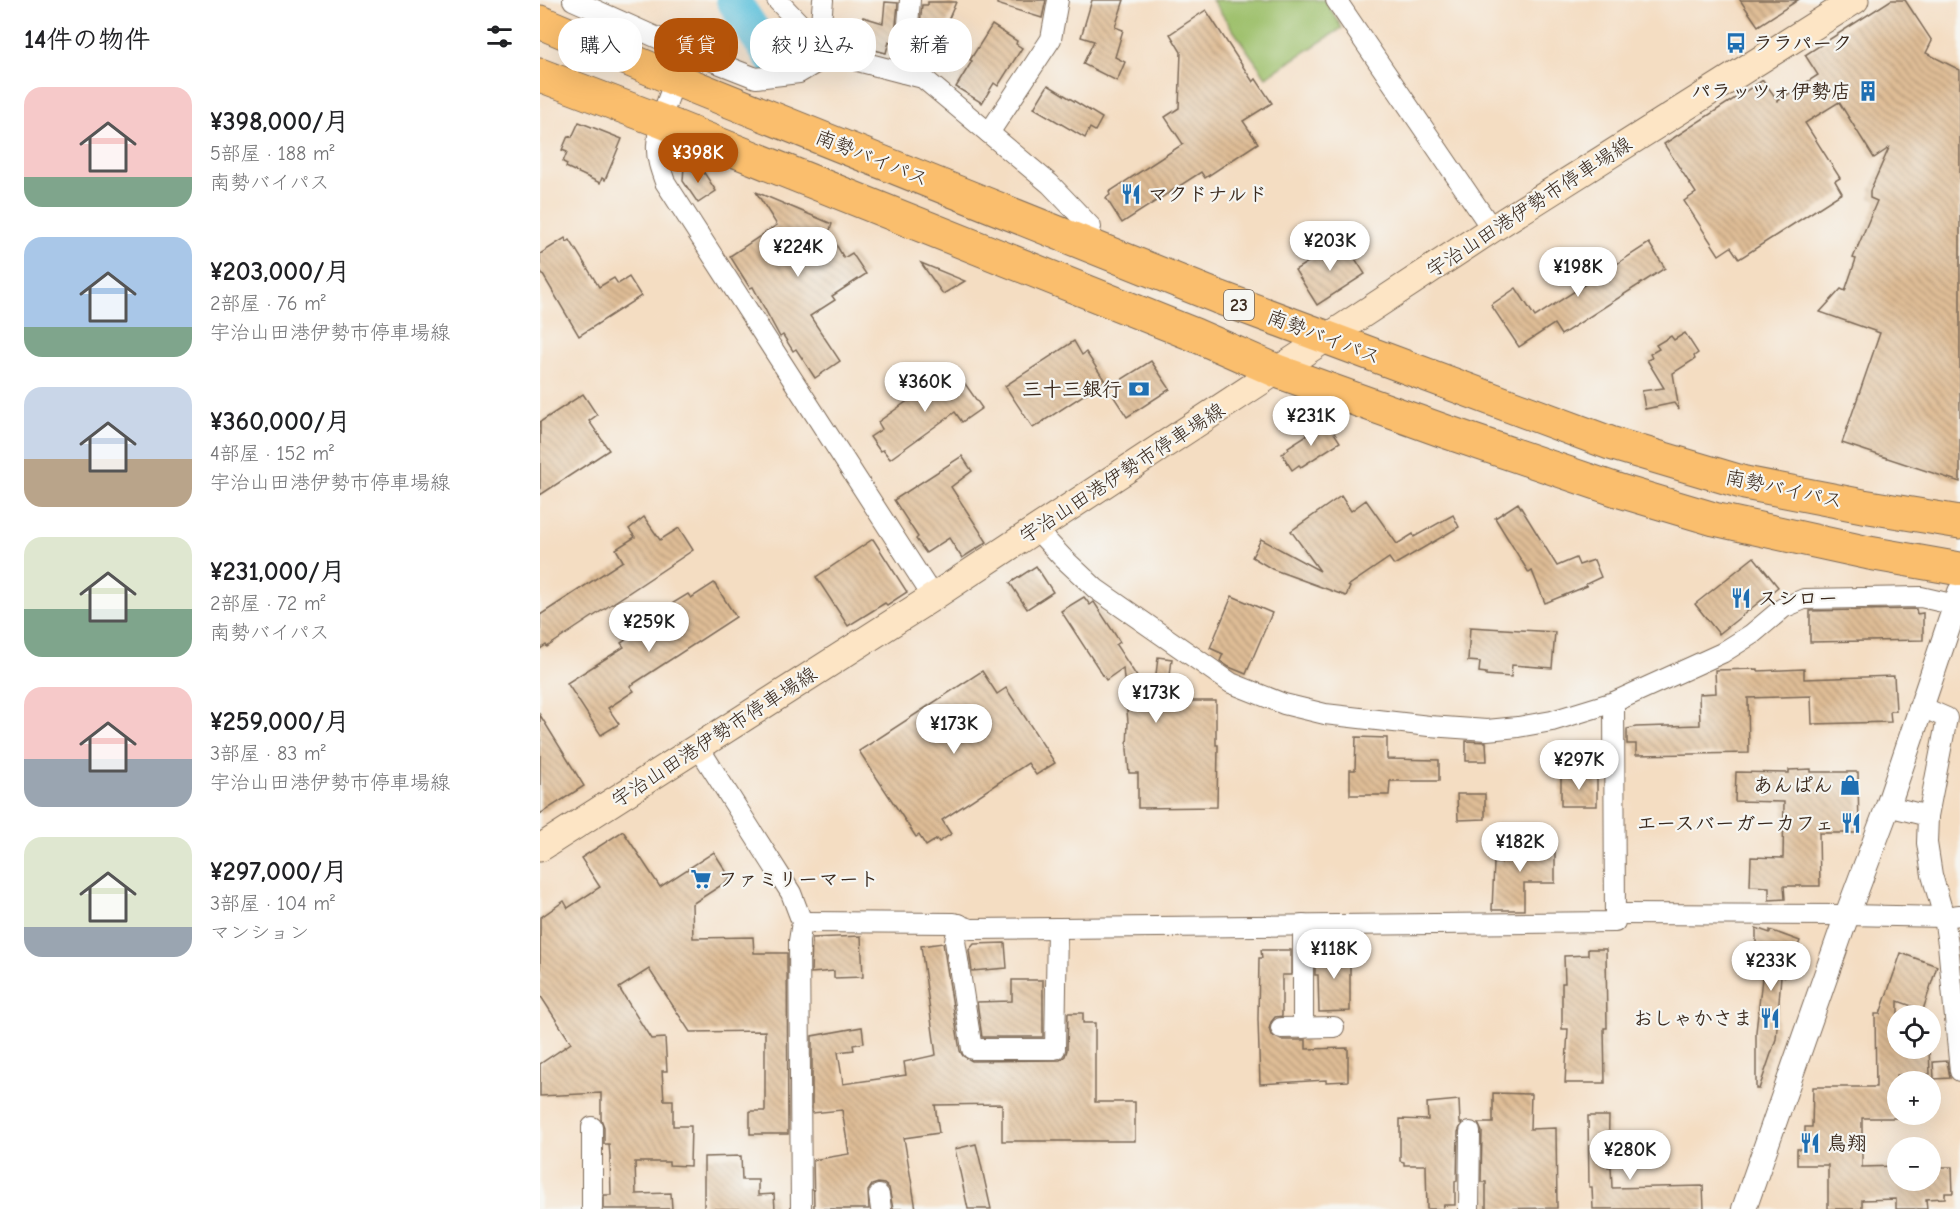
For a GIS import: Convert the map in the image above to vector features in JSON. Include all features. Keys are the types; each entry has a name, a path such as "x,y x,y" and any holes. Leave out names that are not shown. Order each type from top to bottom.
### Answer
{"highway":[{"name":"南勢バイパス","path":"540,22 654,57"},
{"name":"南勢バイパス","path":"698,72 1325,338 1610,443 1745,483 1960,522"},
{"name":"23","path":"540,75 662,121 1172,326 1277,371 1554,468 1714,519 1869,553 1960,569"}],"main road":[{"name":"宇治山田港伊勢市停車場線","path":"540,848 933,597 1492,229 1855,0"}],"street":[{"path":"573,0 654,48"},
{"path":"777,0 795,18"},
{"path":"823,0 824,18"},
{"path":"904,73 910,0"},
{"path":"989,133 1051,39 1058,0"},
{"path":"1336,0 1492,229"},
{"path":"876,64 923,78 1050,184 1091,227"},
{"path":"680,72 662,121 657,147 665,182 933,597"},
{"path":"722,72 756,78 800,72"},
{"path":"1036,529 1096,589 1186,654 1231,683 1284,704 1325,714 1486,730 1552,722 1614,702 1722,653 1752,634 1783,608 1804,599 1921,597 1959,601 1888,806 1846,915 1744,1209"},
{"path":"802,922 959,924 971,929 1615,922 1614,702"},
{"path":"1922,707 1947,718 1928,816 1928,843 1932,876 1952,916 1948,944 1960,1071"},
{"path":"699,748 791,893 802,922 800,941 801,1209"},
{"path":"1888,806 1928,816"},
{"path":"1615,914 1952,916"},
{"path":"959,924 955,941 972,1049 1055,1048 1057,928"},
{"path":"1303,925 1304,1028"},
{"path":"1281,1028 1334,1027"},
{"path":"592,1127 592,1209"},
{"path":"1469,1209 1470,1132"}],"green space":[{"path":"1212,0 1325,0 1342,28 1266,77"}],"building":[{"path":"997,0 1046,0 1042,18 997,4"},
{"path":"1092,0 1124,0 1115,27 1123,30 1115,57 1125,62 1117,81 1083,64 1094,41 1081,37"},
{"path":"1740,0 1798,0 1758,26"},
{"path":"1891,0 1905,0 1932,41 1926,53 1960,70 1960,482 1842,443 1880,333 1820,312 1841,289 1845,291 1856,259 1853,258 1877,201 1870,198 1870,191 1889,148 1874,158 1839,102 1805,123 1840,178 1835,181 1842,193 1739,259 1731,247 1719,255 1684,201 1696,193 1664,144 1763,80 1778,101 1818,75 1805,55"},
{"path":"885,2 898,3 897,18 888,18 886,53 876,50 876,21 883,23"},
{"path":"928,2 956,2 949,18 921,18 922,5 928,5"},
{"path":"1206,10 1253,82 1256,79 1272,103 1243,121 1258,143 1205,178 1201,172 1122,223 1106,198 1110,195 1109,192 1183,144 1165,117 1179,108 1181,52 1170,34"},
{"path":"992,25 1017,41 1016,44 1022,48 998,86 994,83 982,103 956,87 965,72 972,72 972,57"},
{"path":"1048,85 1102,118 1095,131 1090,128 1085,138 1034,108"},
{"path":"579,122 622,139 605,180 602,178 600,183 566,167 567,164 563,162 567,152 562,150 568,136 572,137"},
{"path":"684,166 700,174 703,171 716,191 698,203 683,181"},
{"path":"756,192 832,224 829,233 844,258 852,253 866,274 832,296 835,300 810,316 840,361 815,378 796,349 793,351 783,335 780,337 753,287 750,288 730,256 777,225"},
{"path":"565,238 567,242 570,240 599,287 614,278 618,284 629,277 641,296 579,336 540,270 540,254"},
{"path":"1343,240 1365,274 1317,305 1295,270"},
{"path":"1649,243 1665,268 1561,335 1554,324 1519,347 1491,305 1516,288 1535,317"},
{"path":"921,263 965,281 943,294"},
{"path":"1685,333 1698,353 1694,356 1695,359 1673,373 1679,410 1674,403 1645,409 1642,391 1664,388 1647,360 1652,358 1650,354 1659,349 1656,345 1671,336 1674,340"},
{"path":"1074,341 1082,355 1086,352 1105,381 1033,428 1005,386"},
{"name":"三十三銀行","path":"1151,361 1170,389 1127,417 1108,388"},
{"path":"954,368 982,408 962,422 955,412 890,459 883,450 880,451 870,437 882,429 878,422"},
{"path":"583,394 597,415 589,421 609,450 540,495 540,422"},
{"path":"1327,422 1340,442 1301,467 1299,465 1292,470 1282,454 1289,449 1288,447"},
{"path":"962,456 972,471 951,487 987,542 962,558 949,538 926,553 894,500"},
{"path":"1341,496 1351,511 1366,500 1397,544 1453,515 1459,527 1394,565 1389,558 1348,586 1350,587 1346,596 1272,569 1252,557 1261,539 1320,571 1291,531"},
{"path":"1518,503 1557,566 1576,558 1579,565 1594,560 1601,577 1586,584 1587,586 1545,603 1532,571 1529,573 1495,518"},
{"path":"644,517 660,540 679,528 693,550 547,647 546,645 540,649 540,615 623,561 616,549 635,537 629,529"},
{"path":"873,539 907,592 848,626 816,577"},
{"path":"1754,557 1778,587 1719,634 1695,604"},
{"path":"1036,566 1053,592 1027,609 1010,583"},
{"path":"714,583 736,617 630,686 634,691 608,708 619,724 601,735 567,683 624,647 621,643 668,613 665,608 688,594 691,598"},
{"path":"1232,596 1272,613 1246,674 1220,661 1223,654 1210,648"},
{"path":"1084,597 1090,605 1094,602 1120,642 1116,645 1153,701 1158,657 1172,659 1167,701 1216,701 1217,807 1138,808 1138,773 1129,773 1128,722 1123,668 1106,680 1061,611"},
{"path":"1916,609 1917,614 1923,613 1923,640 1810,642 1810,611"},
{"path":"1470,627 1555,632 1552,668 1512,665 1511,677 1486,675 1486,673 1479,672 1480,662 1468,661"},
{"path":"1758,669 1758,671 1804,669 1804,679 1894,676 1896,711 1890,711 1891,722 1812,724 1811,696 1748,698 1749,753 1636,755 1636,744 1627,744 1627,729 1700,725 1699,694 1716,693 1715,670"},
{"path":"982,671 997,694 1006,688 1055,763 1036,775 1028,763 942,820 951,834 939,842 937,839 926,846 919,835 916,837 859,751"},
{"path":"540,715 584,786 540,814"},
{"path":"1356,737 1387,738 1387,759 1439,760 1439,781 1390,781 1389,795 1350,795 1350,770 1355,770"},
{"path":"1466,741 1486,742 1487,761 1466,761"},
{"path":"1811,769 1811,772 1858,772 1859,833 1819,833 1820,886 1784,886 1785,899 1769,900 1769,887 1750,886 1751,857 1783,858 1784,802 1735,801 1736,772 1789,773 1789,770"},
{"path":"1561,776 1597,777 1597,806 1561,806"},
{"path":"1457,794 1485,794 1485,819 1458,820"},
{"path":"623,831 660,887 714,852 731,879 692,904 693,938 753,937 754,953 787,953 788,1134 750,1134 750,1111 765,1111 765,1031 690,1032 649,969 619,988 651,1039 665,1038 667,1071 662,1071 664,1100 673,1100 673,1126 691,1126 690,1166 669,1165 669,1162 635,1162 636,1194 671,1193 672,1209 604,1209 604,1195 611,1195 610,1156 609,1144 604,1144 601,1093 540,1096 540,1064 571,1043 540,995 540,918 564,901 568,908 600,887 581,858"},
{"path":"1501,841 1536,841 1536,850 1555,850 1555,883 1524,883 1524,910 1492,910 1494,863 1501,863"},
{"path":"1756,928 1770,933 1770,930 1800,941 1786,977 1781,976 1776,1039 1759,1089 1756,1089 1756,1032 1763,969 1759,967 1765,953 1756,950"},
{"path":"861,936 863,977 834,978 834,971 811,973 812,938"},
{"path":"943,943 960,1051 963,1056 972,1061 1060,1060 1065,1056 1067,1050 1068,1013 1083,1013 1083,1023 1095,1023 1095,1102 1135,1102 1135,1141 1002,1141 1002,1104 935,1105 939,1133 904,1138 916,1209 893,1209 889,1188 878,1183 872,1185 868,1191 869,1209 814,1209 813,1160 849,1154 842,1110 812,1113 812,1036 862,1027 864,1043 853,1045 854,1050 838,1052 843,1084 906,1075 904,1062 936,1055 921,946"},
{"path":"1005,943 1007,968 972,971 969,950 974,944"},
{"path":"1588,949 1606,949 1605,1083 1565,1083 1568,1029 1562,1029 1564,956 1588,955"},
{"path":"1261,950 1291,950 1291,975 1282,975 1282,1016 1275,1017 1271,1022 1269,1029 1271,1035 1281,1040 1306,1040 1306,1049 1348,1048 1348,1081 1260,1084 1258,1019"},
{"path":"1350,950 1350,1011 1319,1012 1315,952"},
{"path":"1901,953 1937,966 1925,1005 1909,1005 1898,1001 1898,1005 1887,1005 1887,1059 1929,1059 1930,1071 1887,1071 1887,1118 1862,1118 1862,1167 1887,1166 1887,1191 1941,1191 1941,1167 1952,1167 1953,1193 1945,1193 1945,1198 1926,1199 1927,1209 1896,1209 1896,1199 1862,1200 1862,1209 1828,1209 1828,1165 1797,1165 1797,1149 1805,1149 1805,1127 1812,1127 1813,1087 1876,1087 1875,1014 1880,1014"},
{"path":"1012,980 1043,980 1043,1037 982,1037 977,1002 1012,1001"},
{"path":"1947,1061 1950,1078 1941,1079 1941,1071 1934,1071 1933,1062"},
{"path":"1493,1093 1531,1094 1530,1129 1556,1128 1557,1208 1486,1209 1486,1182 1481,1182 1482,1132 1478,1123 1493,1123"},
{"path":"1459,1100 1460,1123 1462,1123 1458,1132 1455,1205 1444,1205 1443,1209 1427,1209 1426,1165 1404,1165 1404,1162 1400,1161 1400,1119 1428,1120 1427,1103"},
{"path":"1588,1116 1609,1116 1608,1167 1611,1167 1612,1188 1703,1186 1704,1209 1593,1209 1592,1187 1589,1187"},
{"path":"976,1144 991,1209 968,1209 955,1149"},
{"path":"741,1156 742,1180 758,1180 758,1195 774,1194 775,1209 704,1209 704,1157"}],"waterway":[{"path":"733,0 750,26"}],"place":[{"name":"ララパーク","path":"1736,43"},
{"name":"パラッツォ伊勢店","path":"1868,91"},
{"name":"マクドナルド","path":"1131,194"},
{"name":"三十三銀行","path":"1139,389"},
{"name":"スシロー","path":"1741,598"},
{"name":"あんぱん","path":"1850,785"},
{"name":"エースバーガーカフェ","path":"1851,823"},
{"name":"ファミリーマート","path":"701,879"},
{"name":"おしゃかさま","path":"1770,1018"},
{"name":"鳥翔","path":"1810,1143"}]}
